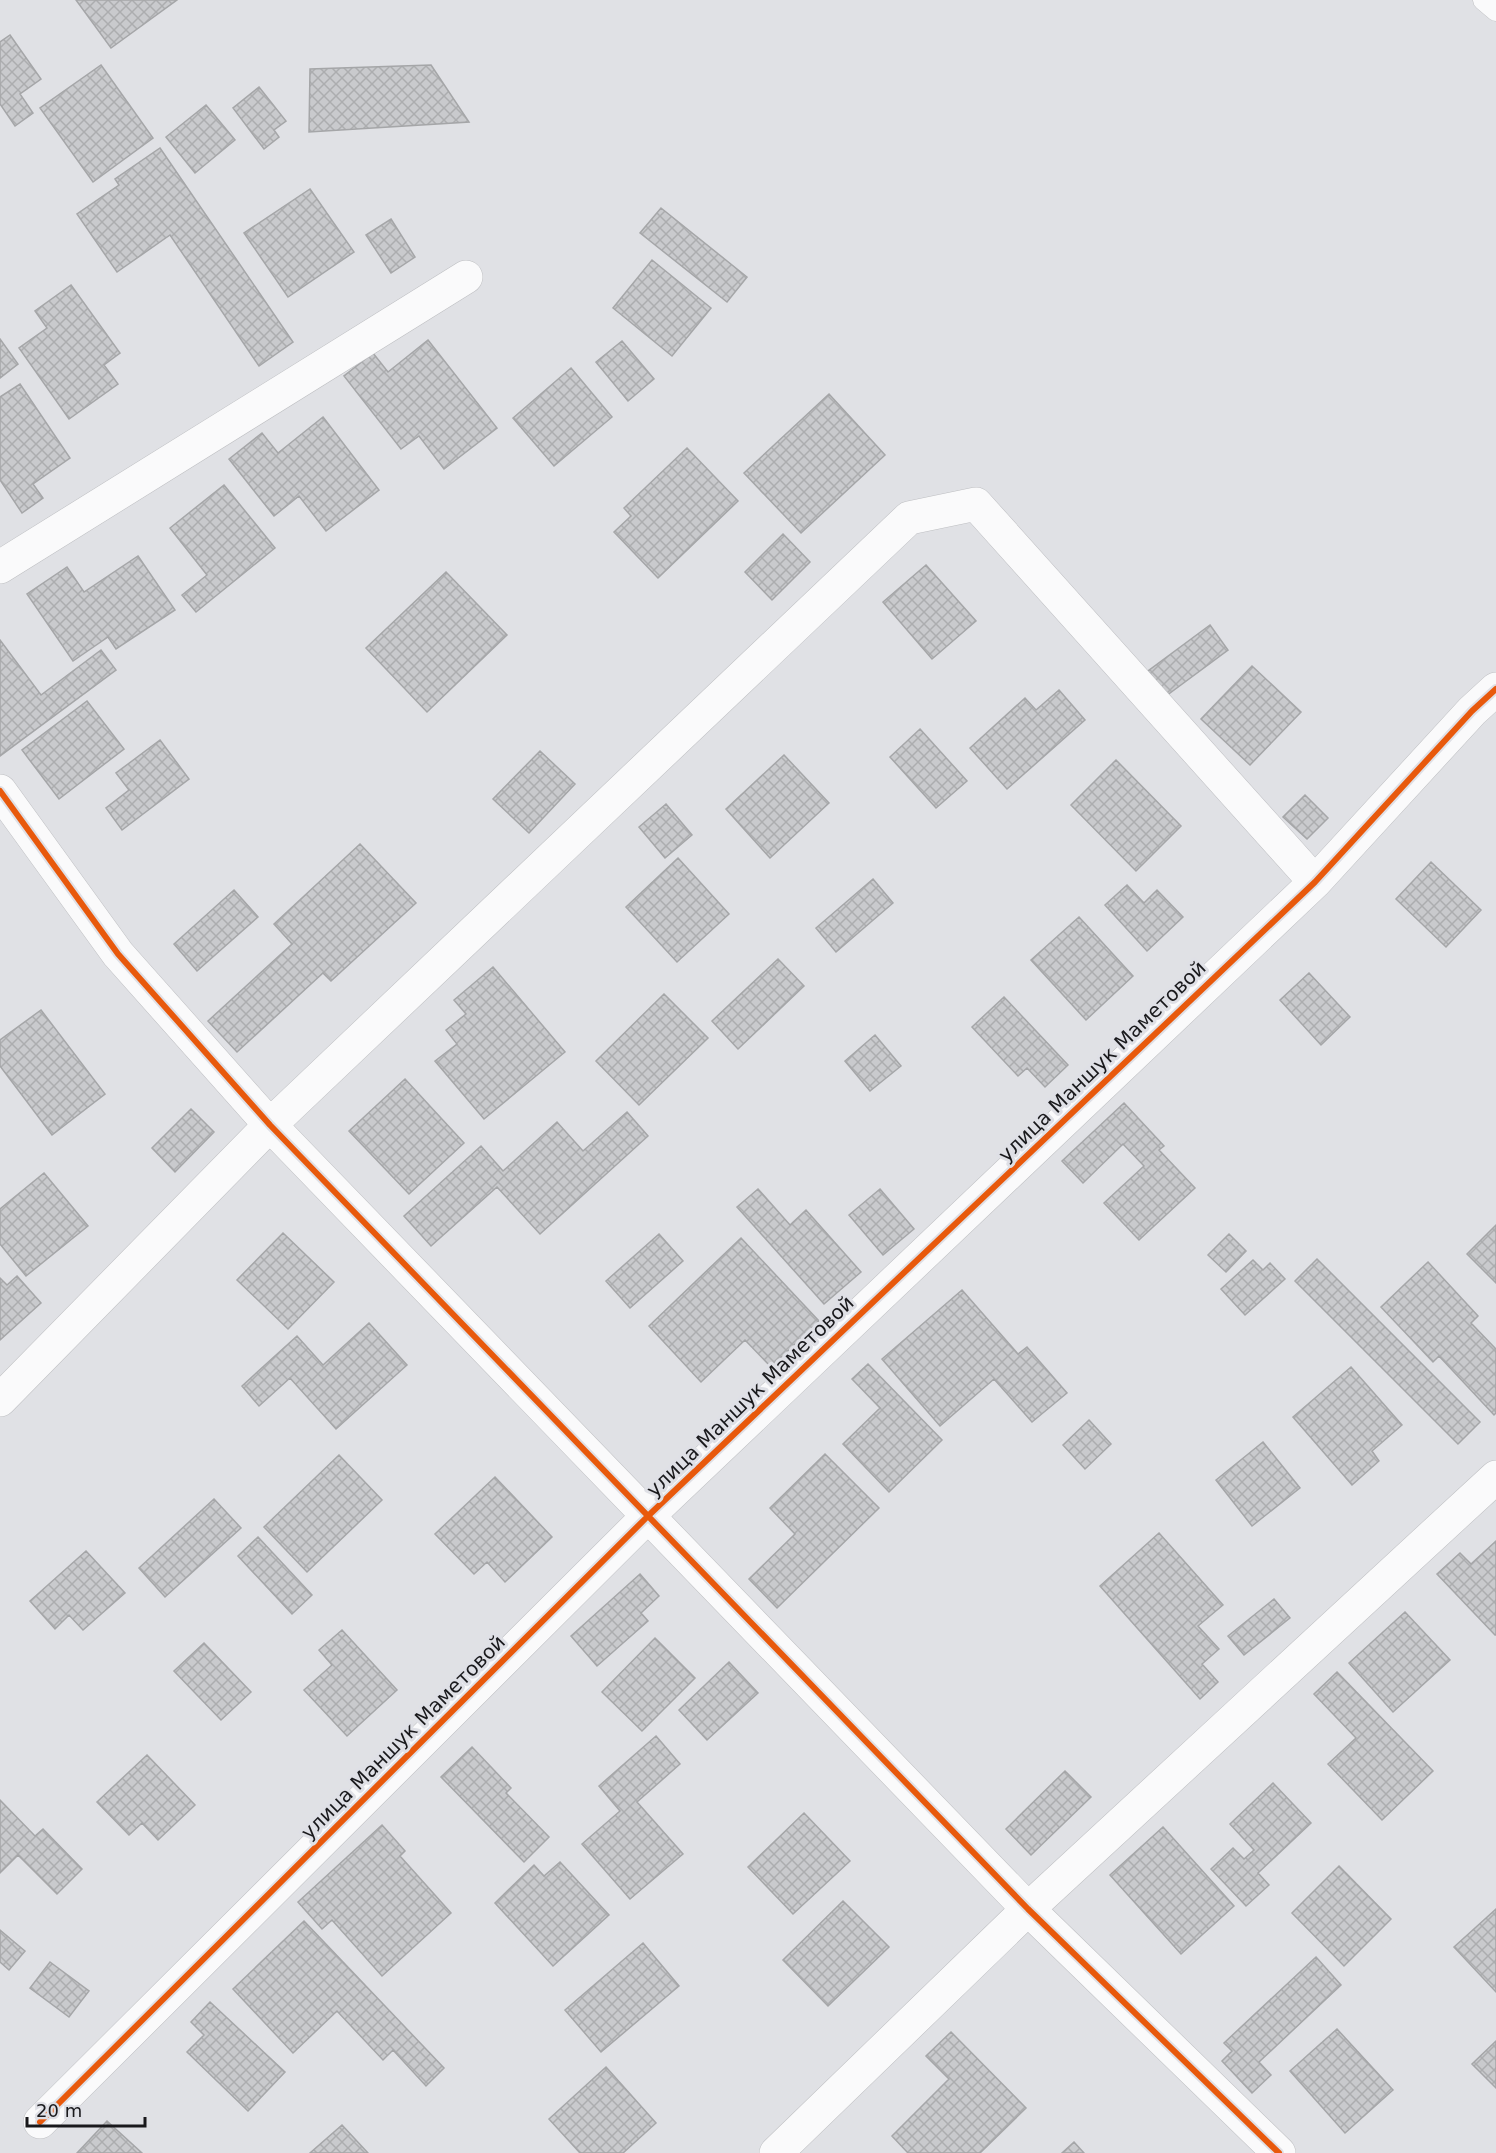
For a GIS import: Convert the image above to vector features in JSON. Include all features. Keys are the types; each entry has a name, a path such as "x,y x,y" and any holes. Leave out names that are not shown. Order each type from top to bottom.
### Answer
{"street":[{"path":"0,567 466,277"},
{"path":"0,1400 270,1125 909,518 976,504 1315,882"},
{"name":"улица Маншук Маметовой","path":"40,2122 648,1516 1315,882 1472,711 1496,689"},
{"path":"0,791 118,954 270,1125 1028,1909 1279,2153"},
{"path":"776,2153 1028,1909 1496,1477"}],"lane":[{"path":"1483,0 1496,11"}],"building":[{"path":"76,0 177,0 111,48"},
{"path":"10,35 41,79 20,94 33,113 15,126 0,104 0,42"},
{"path":"101,65 153,138 93,182 40,108"},
{"path":"431,65 469,122 309,132 310,69"},
{"path":"259,87 286,121 274,130 279,137 264,149 233,108"},
{"path":"206,105 235,140 195,173 166,137"},
{"path":"160,148 293,342 259,366 170,235 117,272 77,214 119,185 115,179"},
{"path":"310,189 354,252 288,297 244,233"},
{"path":"661,208 747,277 727,302 640,233"},
{"path":"391,219 415,257 391,273 366,235"},
{"path":"652,260 711,308 672,356 613,308"},
{"path":"71,285 120,353 104,365 118,384 69,419 19,348 47,328 35,311"},
{"path":"0,339 18,364 0,378"},
{"path":"428,340 497,428 444,469 419,436 401,449 344,376 373,353 388,372"},
{"path":"622,341 654,379 628,401 596,362"},
{"path":"571,368 612,417 554,466 513,418"},
{"path":"20,384 70,458 33,484 43,498 22,513 0,480 0,397"},
{"path":"829,394 885,455 801,533 744,473"},
{"path":"323,417 379,490 326,531 299,496 274,516 229,459 262,433 278,453"},
{"path":"687,448 738,501 658,578 614,532 631,516 624,508"},
{"path":"224,485 275,548 196,612 182,595 207,575 170,528"},
{"path":"783,534 810,562 772,600 745,572"},
{"path":"138,556 175,610 116,649 108,637 73,661 27,594 67,567 84,592"},
{"path":"926,565 976,621 932,659 883,602"},
{"path":"446,572 507,635 427,712 366,648"},
{"path":"1210,625 1228,650 1166,696 1148,671"},
{"path":"0,640 41,695 101,650 116,670 0,756"},
{"path":"1252,666 1301,712 1250,765 1201,719"},
{"path":"1059,690 1085,720 1007,789 970,748 1025,698 1036,710"},
{"path":"87,701 124,749 59,799 22,750"},
{"path":"920,729 967,781 936,808 890,757"},
{"path":"160,740 189,779 122,830 106,808 129,790 116,773"},
{"path":"540,751 575,784 529,833 493,799"},
{"path":"784,755 829,803 770,858 726,809"},
{"path":"1116,760 1181,826 1136,871 1071,805"},
{"path":"1305,795 1328,818 1307,839 1283,817"},
{"path":"666,804 692,835 665,858 639,827"},
{"path":"360,844 416,903 331,981 323,973 237,1052 208,1021 292,944 274,924"},
{"path":"678,858 729,914 677,962 626,907"},
{"path":"1431,862 1481,910 1446,947 1396,899"},
{"path":"873,879 893,903 836,952 816,928"},
{"path":"1127,885 1144,903 1157,890 1183,917 1147,951 1105,905"},
{"path":"234,890 258,917 197,971 174,944"},
{"path":"1079,917 1133,976 1086,1020 1031,960"},
{"path":"778,959 804,986 738,1049 712,1021"},
{"path":"493,967 565,1052 484,1119 435,1061 457,1044 446,1030 466,1014 454,1000"},
{"path":"1309,973 1350,1017 1321,1045 1280,1000"},
{"path":"664,994 708,1038 639,1105 596,1061"},
{"path":"1004,997 1068,1065 1045,1087 1027,1068 1018,1076 972,1027"},
{"path":"41,1010 105,1094 52,1135 0,1066 0,1040"},
{"path":"875,1035 901,1066 870,1091 845,1061"},
{"path":"405,1079 464,1143 409,1194 349,1131"},
{"path":"1124,1103 1164,1146 1159,1150 1195,1188 1139,1240 1104,1203 1144,1166 1123,1144 1083,1183 1062,1161"},
{"path":"191,1109 214,1132 175,1172 152,1148"},
{"path":"627,1112 648,1136 540,1234 497,1187 431,1246 404,1216 481,1146 503,1171 557,1122 583,1151"},
{"path":"44,1173 88,1226 26,1276 0,1244 0,1209"},
{"path":"758,1189 790,1225 806,1210 861,1272 824,1304 737,1207"},
{"path":"880,1189 914,1229 883,1255 849,1215"},
{"path":"1496,1225 1496,1283 1467,1254"},
{"path":"283,1233 334,1282 288,1329 237,1280"},
{"path":"659,1234 683,1261 630,1308 606,1281"},
{"path":"1229,1234 1246,1251 1226,1272 1208,1255"},
{"path":"741,1238 819,1321 771,1367 745,1340 701,1382 649,1326"},
{"path":"1317,1259 1480,1422 1458,1444 1295,1281"},
{"path":"1253,1260 1263,1270 1270,1263 1285,1279 1245,1315 1221,1289"},
{"path":"1428,1262 1478,1316 1471,1323 1496,1349 1496,1413 1494,1415 1439,1356 1433,1362 1381,1307"},
{"path":"17,1276 41,1303 0,1340 0,1278 7,1285"},
{"path":"962,1290 1018,1354 1027,1347 1067,1393 1032,1422 994,1379 940,1426 882,1359"},
{"path":"369,1323 407,1365 336,1429 290,1378 259,1406 242,1386 297,1336 323,1365"},
{"path":"868,1364 942,1440 889,1492 843,1444 880,1408 852,1379"},
{"path":"1351,1367 1402,1425 1372,1451 1379,1461 1352,1485 1293,1417"},
{"path":"1089,1420 1111,1444 1085,1469 1063,1445"},
{"path":"1263,1442 1300,1488 1252,1526 1216,1480"},
{"path":"825,1454 879,1508 777,1608 749,1579 795,1534 770,1508"},
{"path":"339,1455 382,1500 307,1572 264,1527"},
{"path":"495,1477 552,1537 505,1582 487,1562 474,1574 435,1534"},
{"path":"214,1499 241,1528 165,1597 139,1568"},
{"path":"1159,1533 1223,1605 1198,1626 1219,1649 1202,1664 1218,1682 1200,1699 1100,1586"},
{"path":"258,1537 312,1595 292,1614 238,1556"},
{"path":"1496,1541 1495,1635 1437,1574 1460,1553 1471,1564"},
{"path":"86,1551 125,1593 83,1630 69,1615 55,1629 30,1601"},
{"path":"640,1574 659,1596 641,1613 648,1621 597,1666 571,1636"},
{"path":"1274,1599 1290,1618 1244,1655 1228,1636"},
{"path":"1405,1612 1450,1660 1393,1712 1349,1663"},
{"path":"342,1630 397,1690 347,1736 304,1690 332,1665 319,1650"},
{"path":"655,1638 695,1678 642,1731 602,1692"},
{"path":"204,1643 251,1692 221,1720 174,1671"},
{"path":"729,1662 758,1693 707,1740 679,1710"},
{"path":"1337,1672 1433,1771 1382,1820 1328,1764 1356,1738 1314,1694"},
{"path":"656,1736 680,1764 637,1802 683,1854 630,1899 582,1844 620,1811 599,1786"},
{"path":"472,1747 511,1788 506,1793 549,1837 524,1862 441,1777"},
{"path":"147,1755 195,1805 158,1840 142,1823 129,1835 97,1802"},
{"path":"1065,1771 1091,1797 1031,1855 1006,1829"},
{"path":"1273,1783 1311,1823 1258,1873 1269,1885 1246,1906 1211,1869 1233,1848 1244,1859 1254,1850 1230,1824"},
{"path":"0,1800 35,1836 43,1829 82,1869 57,1894 18,1855 0,1873"},
{"path":"804,1813 850,1861 793,1914 748,1867"},
{"path":"382,1825 405,1851 400,1856 451,1913 382,1976 332,1920 322,1929 298,1902"},
{"path":"1163,1827 1234,1906 1181,1954 1110,1875"},
{"path":"560,1862 609,1915 553,1966 495,1903 534,1865 544,1876"},
{"path":"1339,1866 1391,1919 1344,1966 1292,1913"},
{"path":"843,1901 889,1947 828,2006 783,1960"},
{"path":"1496,1909 1496,1992 1454,1947"},
{"path":"304,1921 444,2068 426,2086 393,2050 383,2060 337,2011 293,2053 233,1989"},
{"path":"0,1930 25,1951 9,1970 0,1962"},
{"path":"643,1943 679,1986 601,2052 565,2010"},
{"path":"1316,1957 1341,1985 1259,2062 1271,2075 1252,2093 1222,2061 1232,2051 1224,2043"},
{"path":"50,1962 89,1991 69,2017 30,1988"},
{"path":"210,2002 285,2072 248,2111 187,2052 204,2035 191,2022"},
{"path":"1337,2029 1393,2090 1345,2133 1290,2071"},
{"path":"951,2032 1026,2108 980,2153 908,2153 892,2136 949,2079 926,2056"},
{"path":"1496,2041 1496,2088 1472,2064"},
{"path":"606,2067 656,2123 623,2153 580,2153 549,2119"},
{"path":"107,2121 142,2153 77,2153"},
{"path":"342,2125 368,2153 310,2153"},
{"path":"1074,2142 1084,2153 1062,2153"}],"cycle path":[{"path":"40,2122 648,1516 1315,882 1472,711 1496,689"},
{"path":"0,791 118,954 270,1125 1028,1909 1279,2153"}]}
